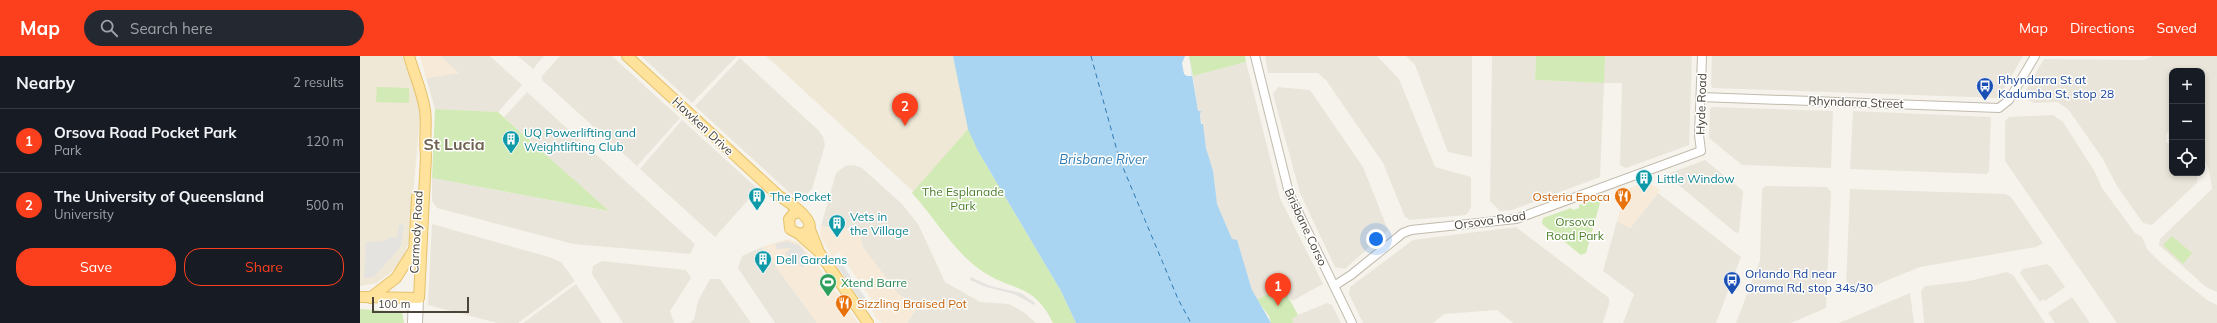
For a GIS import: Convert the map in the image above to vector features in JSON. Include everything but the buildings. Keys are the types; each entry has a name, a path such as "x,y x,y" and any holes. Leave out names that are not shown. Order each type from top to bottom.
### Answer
{"main road":[{"name":"Carmody Road","path":"409,56 422,92 426,156 416,298"},
{"name":"Hawken Drive","path":"627,56 779,196 808,218 808,227 819,252 868,323"},
{"name":"Carmody Road","path":"416,298 415,248 420,155 424,142"},
{"name":"Hawken Drive","path":"779,196 789,219 790,229 819,252"},
{"path":"789,219 793,214 799,212"},
{"path":"798,234 805,232 808,227"},
{"path":"365,297 396,278 415,248"},
{"path":"365,297 416,298"}],"street":[{"name":"Brisbane Corso","path":"1255,56 1289,194 1352,323"},
{"name":"Hyde Road","path":"1701,151 1699,135 1702,56"},
{"name":"Rhyndarra Street","path":"1701,97 1999,108 2009,100 2035,56"},
{"name":"Orsova Road","path":"1334,286 1351,275 1403,233 1411,230 1516,219 1701,151"},
{"name":"Carmody Road","path":"412,323 416,298"},
{"name":"Carmody Road","path":"416,298 418,323"}],"shaded area":[{"path":"360,56 402,56 419,102 420,116 409,242 401,262 390,273 377,283 360,286"},
{"path":"420,56 440,56 459,73 426,78"},
{"path":"440,56 490,56 522,85 498,112 435,109 426,78 458,73"},
{"path":"518,56 544,56 533,69"},
{"path":"560,56 612,56 680,118 637,166 542,80 542,76"},
{"path":"641,56 737,56 692,103"},
{"path":"766,56 953,56 968,129 914,192"},
{"path":"1265,56 1377,56 1399,79 1435,167 1471,177 1471,208 1466,215 1410,220 1405,217 1383,163 1326,80 1318,73 1268,73"},
{"path":"1406,56 1472,56 1472,157 1448,152 1415,65"},
{"path":"1492,56 1536,56 1535,80 1603,83 1605,56 1692,56 1689,145 1626,168 1620,165 1622,83 1604,83 1600,177 1512,210 1500,211 1490,201"},
{"path":"1712,56 2023,56 1999,98 1713,88 1711,85"},
{"path":"2153,56 2217,56 2217,292 2206,287 2159,245 2160,239 2212,189 2209,170 2205,161 2205,68 2169,68 2169,130 2166,134 2166,142 2169,144 2169,176 2197,176 2198,178 2197,183 2152,225 2143,223 2117,186 2103,159 2068,109 2057,102 2034,103 2022,97 2044,59 2144,60"},
{"path":"740,58 819,131 823,137 825,145 812,189 805,195 798,197 791,194 695,106"},
{"path":"1246,62 1280,198 1323,284 1292,301 1286,293 1271,292 1257,300 1252,290 1238,243 1232,239 1217,205 1200,114 1201,111 1198,112 1193,76"},
{"path":"1278,87 1310,90 1363,167 1388,230 1345,269 1335,267 1300,193 1273,94"},
{"path":"527,92 695,244 690,254 573,244 437,208 432,201 432,178 608,211 504,117"},
{"path":"1712,107 1833,111 1831,168 1742,165 1709,138 1710,109"},
{"path":"1853,111 1991,117 1989,171 1987,174 1850,169"},
{"path":"2053,115 2063,122 2095,172 2102,188 2135,233 2142,237 2147,249 2162,264 2207,300 2217,305 2217,323 2117,323 2005,161 2005,121 2009,117"},
{"path":"682,120 758,189 715,237 640,169"},
{"path":"1705,160 1743,191 1739,232 1736,233 1669,177 1670,173"},
{"path":"854,165 862,168 902,204 918,224 945,282 980,302 1009,304 1025,313 1036,323 907,323 918,307 898,294 862,246 859,227 839,230 821,226 836,173 845,166"},
{"path":"1647,181 1660,190 1658,193 1630,228 1617,221 1626,190"},
{"path":"1766,186 1827,187 1831,192 1826,308 1791,323 1736,323 1760,260 1762,189"},
{"path":"1850,189 2005,194 2011,197 2043,243 2036,247 1920,267 1854,294 1846,287"},
{"path":"1658,193 1741,257 1716,323 1623,323 1634,294 1603,271 1617,221 1630,228"},
{"path":"432,224 549,257 561,262 575,281 518,323 497,323 428,305"},
{"path":"399,225 404,225 401,246 374,277 364,278 366,242 385,241 390,237 397,238"},
{"path":"821,226 839,230 859,227 862,246 898,294 918,307 907,323 882,323 877,319 871,309 876,306 839,252 832,257 820,236"},
{"path":"1516,227 1609,298 1609,304 1603,323 1513,323 1497,310 1444,314 1433,323 1363,323 1349,294 1350,287 1413,240"},
{"path":"787,239 799,243 814,260 858,323 817,323 762,247"},
{"path":"787,241 800,246 811,261 802,268 798,262 794,265 785,253 792,248 777,249 775,244"},
{"path":"762,247 817,323 775,323 738,268 742,256"},
{"path":"838,258 868,302 864,306 834,262"},
{"path":"602,261 686,270 691,278 670,311 674,323 623,323 592,274 593,266"},
{"path":"2047,264 2051,267 2065,287 2045,301 2044,299 2040,302 2020,273 2023,269"},
{"path":"2007,272 2013,275 2045,323 1924,323 1921,291 1925,286 1969,281"},
{"path":"971,277 990,286 1021,293 1035,303 1034,305 1014,294 986,287 970,280"},
{"path":"710,279 720,279 751,323 690,323 694,319 698,301"},
{"path":"576,284 602,323 523,323"},
{"path":"1910,293 1914,323 1839,323"},
{"path":"2072,297 2090,323 2055,323 2048,313"},
{"path":"1327,303 1332,305 1341,323 1293,323 1292,319 1298,315"}],"green space":[{"name":"The Esplanade Park","path":"953,56 969,129 978,151 1061,291 1076,323 1053,323 1037,300 1029,294 990,276 979,269 960,252 912,193 968,129"},
{"path":"1189,56 1245,56 1246,62 1193,76"},
{"path":"1536,56 1605,56 1604,83 1535,80"},
{"path":"377,87 409,88 409,103 376,102"},
{"path":"435,109 498,112 609,211 432,178"},
{"name":"Orsova Road Park","path":"1600,198 1600,203 1586,253 1581,255 1542,224 1543,218 1571,208 1573,210 1579,208 1579,205"},
{"path":"2172,236 2192,253 2183,264 2163,245"},
{"path":"1271,292 1286,293 1298,315 1292,319 1293,323 1271,323 1269,316 1257,300"},
{"path":"360,309 402,312 404,323 360,323"}],"water":[{"name":"Brisbane River","path":"953,56 1185,56 1182,63 1184,74 1187,76 1192,76 1189,56 1198,111 1201,111 1201,124 1203,124 1206,148 1213,171 1217,204 1232,239 1237,240 1252,290 1271,323 1076,323 1061,291 978,151 968,129"}],"ferry route":[{"path":"1091,56 1119,158 1178,299 1191,323"}],"place":[{"name":"Rhyndarra St at Kadumba St, stop 28","path":"1985,101"},
{"name":"The University of Queensland","path":"905,126"},
{"name":"UQ Powerlifting and Weightlifting Club","path":"511,154"},
{"name":"Little Window","path":"1644,193"},
{"name":"The Pocket","path":"757,211"},
{"name":"Osteria Epoca","path":"1623,211"},
{"name":"Vets in the Village","path":"837,238"},
{"name":"Dell Gardens","path":"763,274"},
{"name":"Orlando Rd near Orama Rd, stop 34s/30","path":"1732,295"},
{"name":"Xtend Barre","path":"828,297"},
{"name":"Orsova Road Pocket Park","path":"1278,306"},
{"name":"Sizzling Braised Pot","path":"844,318"}],"district":[{"name":"St Lucia","path":"454,144"}]}
